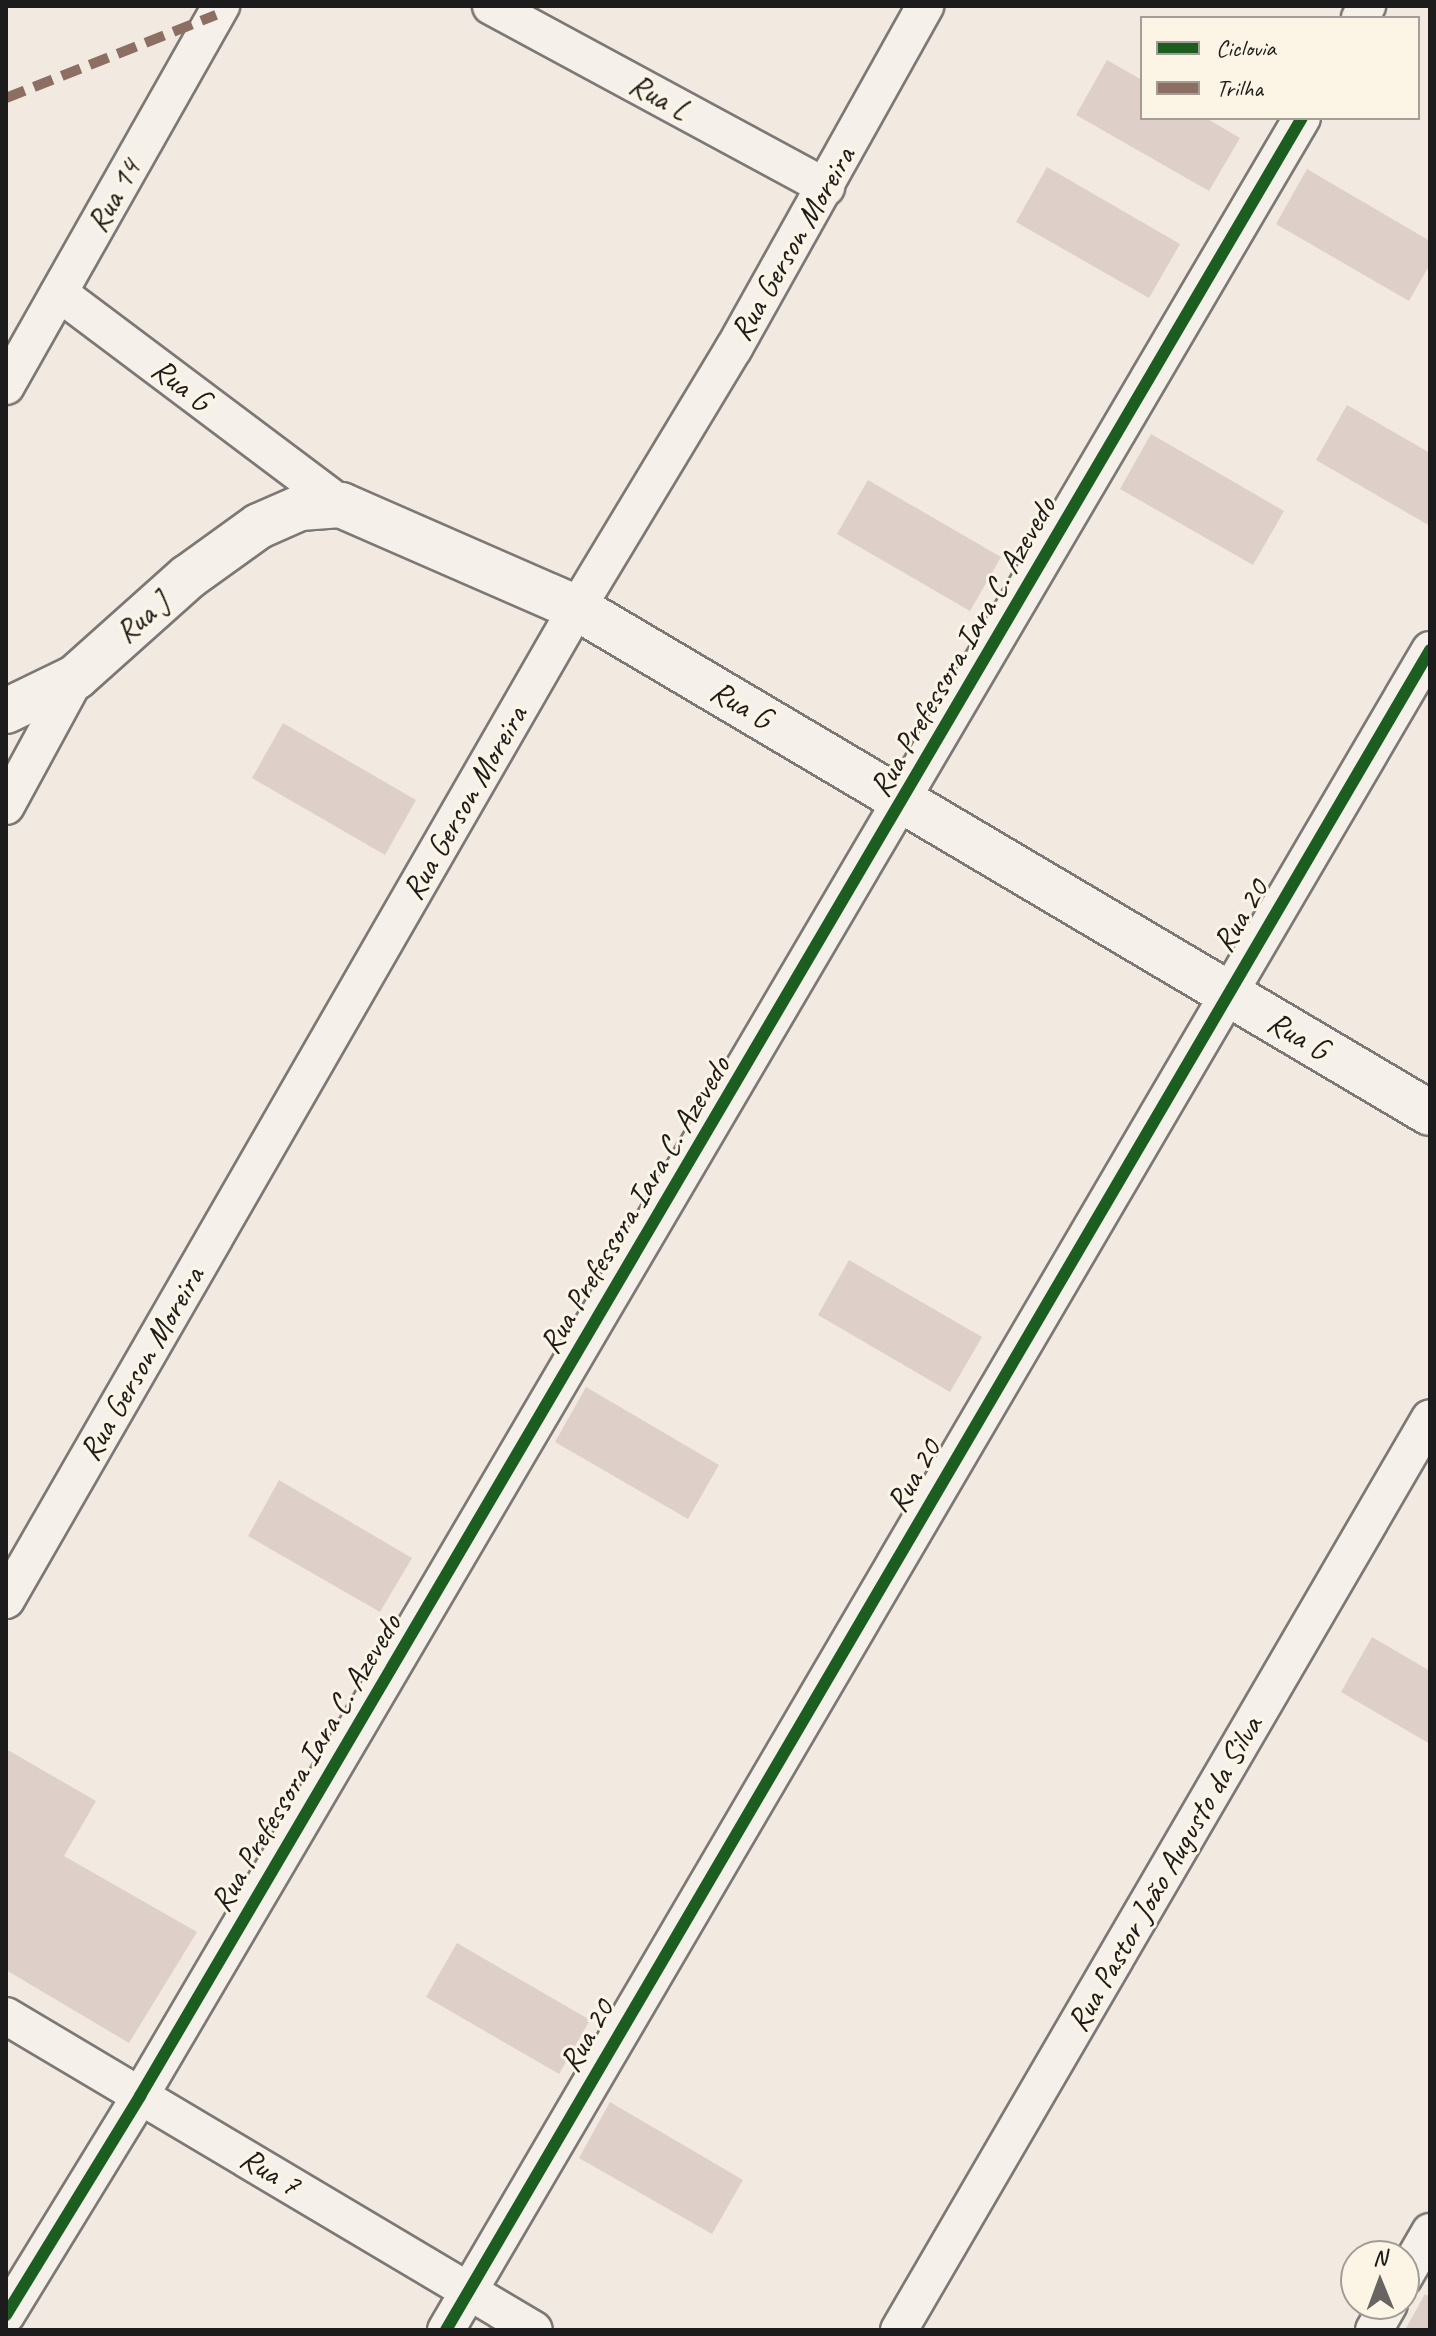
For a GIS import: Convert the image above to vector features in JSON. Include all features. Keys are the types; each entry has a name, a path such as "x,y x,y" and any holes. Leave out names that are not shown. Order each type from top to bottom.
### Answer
{"street":[{"name":"Rua 14","path":"6,386 221,6"},
{"name":"Rua L","path":"491,6 826,187"},
{"name":"Rua Gerson Moreira","path":"6,1600 577,608 734,348 925,6"},
{"name":"Rua Prefessora Iara C. Azevedo","path":"6,2315 140,2096 1301,120"},
{"name":"Rua G","path":"59,293 341,505 577,608 1430,1113"},
{"name":"Rua J","path":"6,806 76,677 188,577 259,526 300,508 341,505"},
{"name":"Rua 20","path":"446,2330 1226,993 1430,650"},
{"path":"6,711 76,677"},
{"name":"Rua Pastor João Augusto da Silva","path":"899,2330 1430,1418"},
{"name":"Rua 7","path":"6,2016 534,2330"}],"building":[{"path":"1107,60 1140,79 1140,120 1209,120 1240,138 1209,191 1076,115"},
{"path":"1047,167 1180,244 1149,298 1016,222"},
{"path":"1307,169 1430,241 1430,264 1409,301 1276,224"},
{"path":"1347,405 1430,453 1430,526 1316,460"},
{"path":"1151,434 1284,511 1253,565 1120,489"},
{"path":"868,480 1001,557 970,611 837,534"},
{"path":"283,723 416,800 385,855 252,778"},
{"path":"849,1260 982,1337 950,1392 818,1315"},
{"path":"586,1387 719,1465 688,1519 555,1442"},
{"path":"279,1480 412,1558 380,1612 248,1536"},
{"path":"1372,1637 1430,1671 1430,1744 1341,1692"},
{"path":"6,1749 96,1801 64,1856 197,1932 129,2043 6,1970"},
{"path":"457,1943 590,2020 559,2074 426,1997"},
{"path":"610,2102 743,2180 712,2234 579,2158"},
{"path":"1425,2294 1430,2297 1430,2330 1405,2330 1411,2320 1420,2320 1420,2303"}],"marked path":[{"path":"6,98 216,15"}],"cycle path":[{"path":"6,2315 140,2096 1301,120"},
{"path":"446,2330 1430,650"}]}
